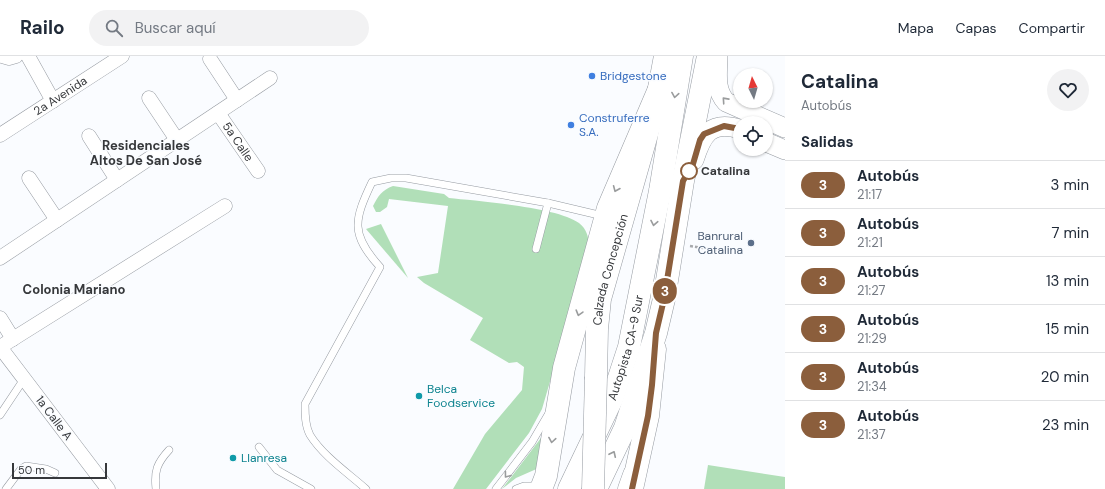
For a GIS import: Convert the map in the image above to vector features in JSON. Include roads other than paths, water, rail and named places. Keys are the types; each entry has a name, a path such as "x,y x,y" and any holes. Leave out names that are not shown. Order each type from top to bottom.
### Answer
{"main road":[{"name":"Calzada Concepción","path":"593,489 597,329 600,299 659,89 665,56"},
{"name":"Autopista CA-9 Sur","path":"569,489 612,399 629,347 660,191 682,56"},
{"name":"Autopista CA-9 Sur","path":"596,489 625,428 656,333 683,181 708,56"},
{"path":"718,56 718,84 724,100 747,116"},
{"path":"542,488 546,476 564,368 605,216 659,89"},
{"path":"683,181 693,164 700,140 704,134 724,126 733,128"},
{"path":"773,134 785,150"},
{"path":"632,484 648,416 656,333"}],"street":[{"path":"2,56 9,58 16,56"},
{"path":"28,56 53,101"},
{"name":"2a Avenida","path":"0,136 122,56"},
{"path":"210,59 237,100"},
{"path":"0,258 270,78"},
{"path":"149,98 177,140"},
{"name":"5a Calle","path":"218,113 258,171"},
{"path":"88,136 117,180"},
{"path":"29,178 57,220"},
{"path":"0,347 225,206"},
{"path":"0,318 13,339"},
{"name":"1a Calle A","path":"0,347 108,489"}],"lane":[{"path":"366,489 321,449 309,434 306,422 305,404 380,267 366,250 358,233 361,205 372,182 391,178 406,178 548,202 605,216"},
{"path":"536,249 548,202"},
{"path":"0,415 24,379"},
{"path":"496,489 532,442 559,396"},
{"path":"259,447 277,470 311,489"},
{"path":"156,489 155,480 158,463 169,450"},
{"path":"6,489 21,469 26,466 46,469 55,473"},
{"path":"516,489 531,485 542,488"}],"place":[{"name":"Bridgestone","path":"592,76"},
{"name":"Construferre S.A.","path":"571,125"},
{"name":"Catalina","path":"689,171"},
{"name":"Banrural Catalina","path":"751,243"},
{"name":"Belca Foodservice","path":"419,396"},
{"name":"Llanresa","path":"233,458"}],"district":[{"name":"Residenciales Altos De San José","path":"146,152"},
{"name":"Colonia Mariano","path":"74,289"}]}
